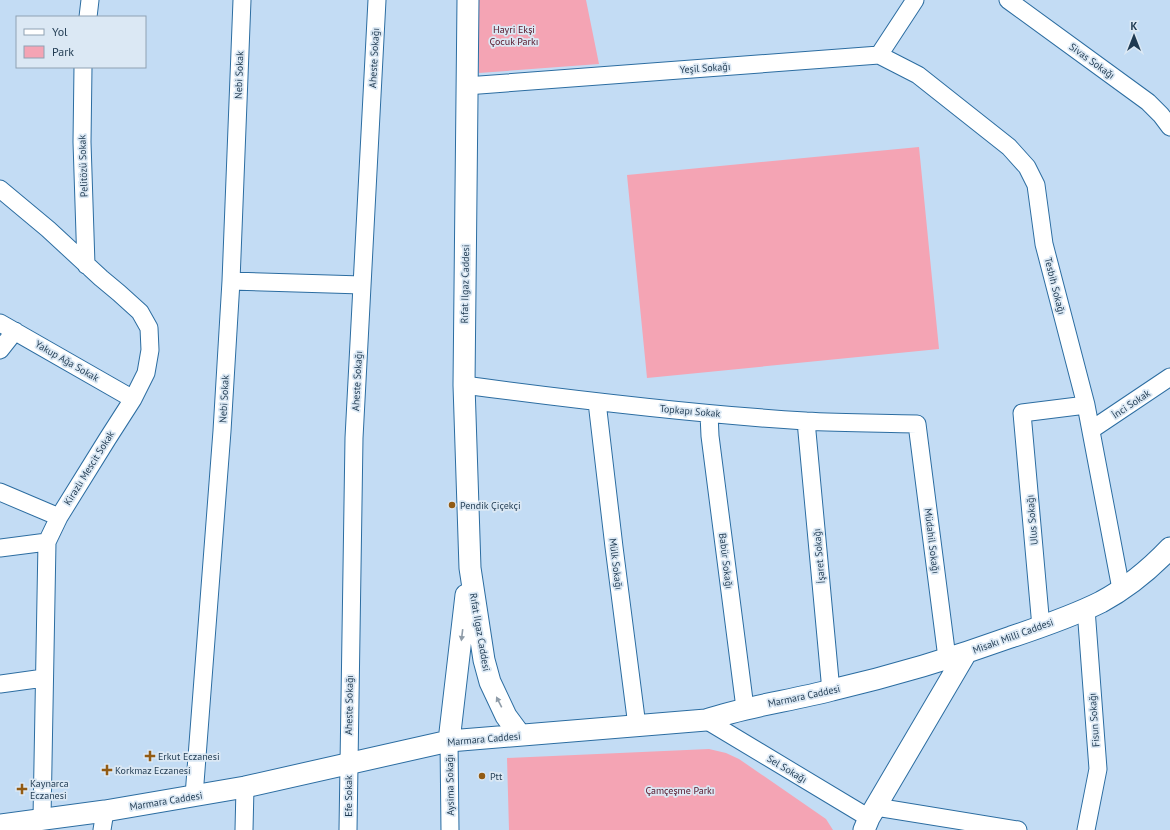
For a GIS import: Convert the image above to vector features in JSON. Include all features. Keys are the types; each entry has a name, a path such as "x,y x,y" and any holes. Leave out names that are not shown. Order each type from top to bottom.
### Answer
{"street":[{"path":"88,16 90,0"},
{"name":"Nebi Sokak","path":"194,796 222,431 231,281 242,0"},
{"name":"Aheste Sokağı","path":"348,763 354,438 377,0"},
{"name":"Rıfat Ilgaz Caddesi","path":"468,0 464,385 470,568 484,660 490,682 506,716 520,735"},
{"path":"879,55 915,0"},
{"name":"Sivas Sokağı","path":"1008,0 1148,102 1170,127"},
{"name":"Yeşil Sokağı","path":"466,86 879,55"},
{"name":"Tesbih Sokağı","path":"879,55 918,75 1009,147 1027,167 1036,185 1044,244 1086,405 1121,589"},
{"name":"Pelitözü Sokak","path":"83,68 82,142 86,265"},
{"name":"Kirazlı Mescit Sokak","path":"0,189 48,229 86,265 140,312 149,328 150,350 146,373 133,399 59,517 47,542 42,818"},
{"path":"231,281 362,285"},
{"name":"Yakup Ağa Sokak","path":"0,323 133,399"},
{"path":"0,350 15,331"},
{"name":"İnci Sokak","path":"1091,430 1170,377"},
{"name":"Topkapı Sokak","path":"464,385 596,402 709,414 806,421 917,424"},
{"name":"Mülk Sokağı","path":"596,402 637,726"},
{"name":"Ulus Sokağı","path":"1041,627 1022,413 1086,405"},
{"name":"Babür Sokağı","path":"709,414 710,436 745,708"},
{"name":"İşaret Sokağı","path":"806,421 831,691"},
{"name":"Müdahil Sokağı","path":"917,424 947,658"},
{"path":"0,492 59,517"},
{"path":"0,548 47,542"},
{"name":"Misakı Milli Caddesi","path":"870,818 966,653 1041,627 1102,602 1154,565 1170,549"},
{"name":"Rıfat Ilgaz Caddesi","path":"449,741 470,568"},
{"name":"Fisun Sokağı","path":"1086,609 1098,769 1086,830"},
{"name":"Marmara Caddesi","path":"0,825 42,818 103,820 194,796 245,787 449,741 706,720 745,708 831,691 966,653"},
{"path":"0,684 44,678"},
{"name":"Sel Sokağı","path":"706,720 870,818 1018,830"},
{"name":"Aysima Sokağı","path":"449,741 450,830"},
{"name":"Efe Sokak","path":"348,763 348,830"},
{"path":"244,830 245,787"}],"green space":[{"name":"Hayri Ekşi Çocuk Parkı","path":"479,0 586,0 599,64 479,73"},
{"path":"919,147 939,349 647,378 627,175"},
{"name":"Çamçeşme Parkı","path":"709,749 726,753 739,759 826,819 833,830 509,830 507,758"}],"place":[{"name":"Pendik Çiçekçi","path":"452,505"},
{"name":"Erkut Eczanesi","path":"150,756"},
{"name":"Korkmaz Eczanesi","path":"107,770"},
{"name":"Ptt","path":"482,776"},
{"name":"Kaynarca Eczanesi","path":"22,789"}]}
